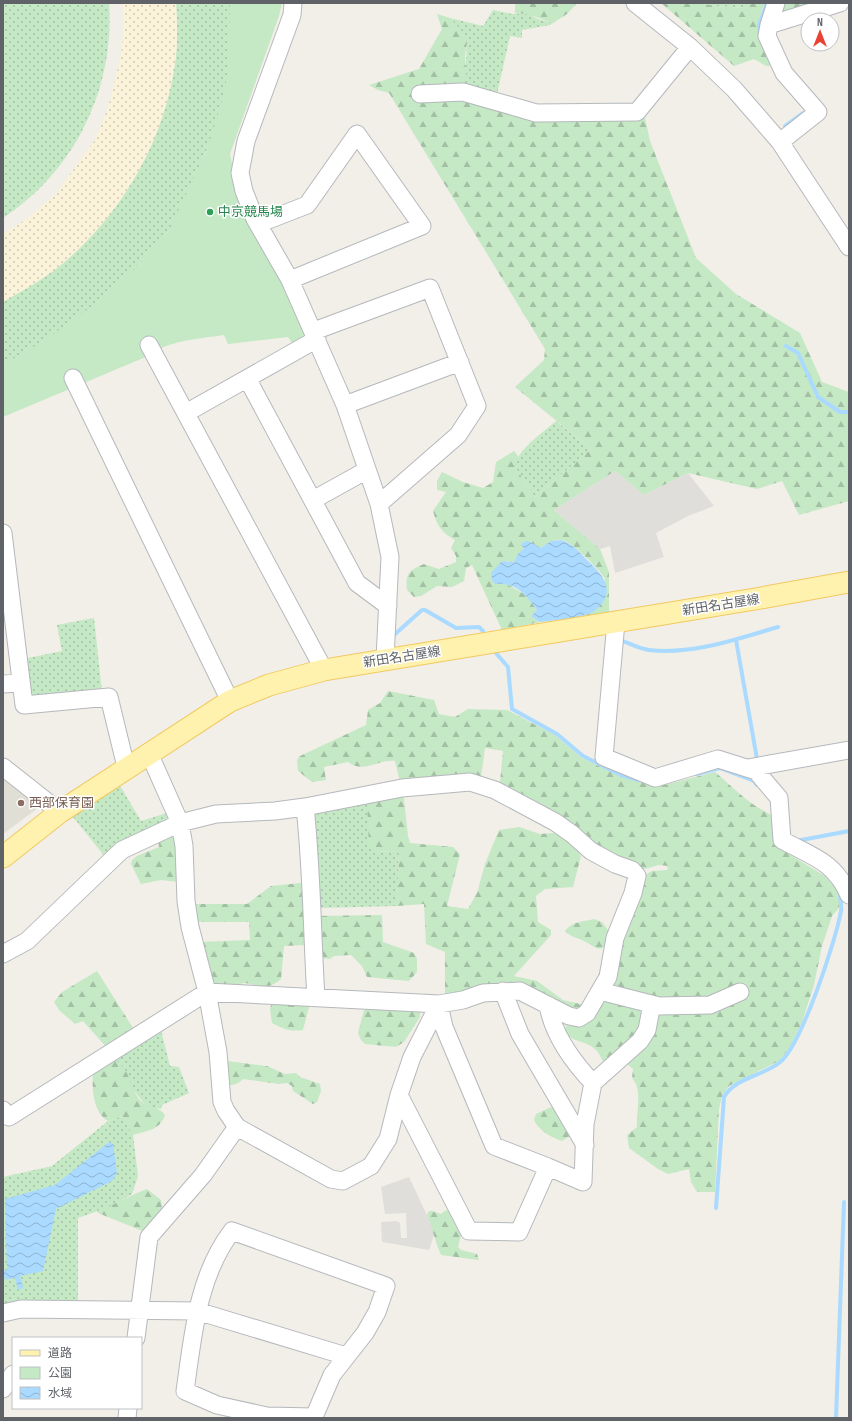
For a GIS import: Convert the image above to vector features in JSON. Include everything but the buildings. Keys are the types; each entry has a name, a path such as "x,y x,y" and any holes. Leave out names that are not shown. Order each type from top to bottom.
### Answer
{"main road":[{"name":"新田名古屋線","path":"3,857 60,812 126,767 230,701 269,685 324,670 385,659 616,622 849,582"}],"street":[{"path":"293,3 292,15 246,141 240,173 244,192 258,224 290,280 316,335 345,405 379,504 390,557 385,659"},
{"path":"635,3 690,47 734,89 780,142 849,247"},
{"path":"776,3 767,36 784,73 818,112 780,142"},
{"path":"769,25 840,3"},
{"path":"420,94 463,92 536,113 637,112 690,47"},
{"path":"258,224 307,205 357,134 422,226 290,280"},
{"path":"186,413 248,380 316,335 430,288 477,406 458,434 379,504"},
{"path":"149,345 324,670"},
{"path":"345,405 460,362"},
{"path":"73,378 230,701"},
{"path":"248,380 357,583 388,606"},
{"path":"313,500 367,470"},
{"path":"3,533 20,683 24,705 109,697 126,767"},
{"path":"616,622 604,757 655,778 718,759 756,771 779,798 782,840 830,866 842,880 849,895"},
{"path":"3,684 20,683"},
{"path":"748,768 849,750"},
{"path":"149,753 180,823 184,846 186,901 190,927 207,992 218,1052 222,1102 238,1127 331,1179 343,1180 371,1166 388,1139 399,1095 412,1057 439,1004"},
{"path":"3,767 60,812"},
{"path":"3,954 27,941 122,850 180,823 216,814 275,811 305,807 402,788 470,782 495,790 555,822 602,858 632,870 637,876 633,893 616,938 608,977 587,1013 579,1018 569,1016 520,991 483,993 464,1000 439,1004 207,992 5,1116"},
{"path":"305,807 311,860 316,998"},
{"path":"503,991 520,1034 585,1145"},
{"path":"600,991 659,1006 710,1005 740,992"},
{"path":"439,1004 444,1027 494,1146 583,1182 586,1124 593,1083 640,1041 647,1030 652,1004"},
{"path":"548,1005 550,1016 569,1052 579,1068 593,1083"},
{"path":"399,1095 469,1231 519,1232 548,1167"},
{"path":"136,1337 149,1237 203,1174 238,1127"},
{"path":"232,1231 386,1286 377,1312 365,1333 332,1375 314,1417 267,1416 217,1405 185,1390 196,1311 207,1278 222,1244 232,1231"},
{"path":"3,1313 21,1308 196,1311 346,1356"},
{"path":"3,1389 12,1376"}],"shaded area":[{"path":"615,471 644,495 688,473 714,506 688,516 656,533 664,557 615,573 610,546 600,549 554,510"},
{"name":"西部保育園","path":"3,771 38,799 38,808 3,834"},
{"path":"409,1177 435,1232 429,1250 382,1242 381,1222 397,1221 400,1223 401,1238 407,1238 406,1213 385,1214 381,1187"}],"green space":[{"path":"3,3 109,3 109,35 105,66 97,96 85,125 70,152 51,177 28,199 3,218"},
{"path":"176,3 230,3 229,62 223,100 209,145 177,217 171,228 154,249 109,293 59,331 3,365 3,302 48,275 84,244 121,199 137,174 150,148 161,120 175,63 177,41"},
{"name":"中京競馬場","path":"230,3 282,3 279,16 230,154 241,208 295,307 306,339 294,346 288,337 228,344 224,335 174,343 148,356 3,417 3,365 42,342 99,301 141,263 168,232 207,150 224,94 228,70"},
{"path":"516,3 577,3 567,14 553,23 530,15 515,13"},
{"path":"661,3 701,3 715,6 747,8 748,3 765,3 761,13 758,29 761,42 772,66 766,66 754,59 734,66"},
{"path":"701,3 748,3 748,8 715,6"},
{"path":"782,3 825,3 780,17"},
{"path":"493,10 512,14 526,13 538,19 553,23 550,25 522,30 522,38 510,36 497,94 463,85 467,49 466,41 450,18 483,26"},
{"path":"437,14 450,18 461,30 467,43 465,56 466,77 463,85 446,98 590,119 645,118 650,141 696,258 736,294 800,333 822,382 849,392 849,501 799,515 782,481 757,489 688,473 644,495 615,471 554,510 600,549 609,572 609,615 587,617 587,614 596,609 605,579 592,563 578,550 566,541 561,540 548,543 541,548 528,542 514,562 502,561 505,583 526,595 537,610 532,616 540,622 502,630 472,565 466,568 464,581 452,587 437,586 421,596 414,597 407,590 409,573 415,568 424,564 439,569 456,562 456,556 451,548 455,540 447,535 441,528 436,521 433,511 446,492 437,490 437,481 442,472 463,482 483,488 493,482 496,462 514,451 518,456 518,461 513,464 535,497 591,449 515,387 544,360 545,349 389,93 378,90 369,85 419,69 442,29"},
{"path":"556,421 591,449 535,497 513,464 517,461 528,445"},
{"path":"94,618 102,692 31,700 23,659 62,651 57,625"},
{"path":"388,691 434,700 439,714 455,717 468,709 507,710 555,735 582,758 620,776 656,787 715,772 749,801 772,815 774,845 825,876 839,893 839,908 832,916 822,946 814,985 802,1022 790,1047 779,1061 729,1086 722,1096 719,1109 715,1192 697,1192 691,1182 689,1169 668,1174 658,1169 629,1148 627,1135 637,1127 638,1095 637,1088 632,1078 633,1069 625,1062 654,1007 731,994 659,1003 605,989 639,878 652,871 667,870 668,866 659,865 641,870 507,792 500,782 503,751 485,748 481,777 400,782 395,761 360,767 348,762 324,767 326,780 312,782 298,771 297,760 300,756 366,725 368,710 380,703"},
{"path":"119,784 141,821 170,812 173,819 106,858 73,817"},
{"path":"403,791 410,843 453,847 460,854 447,906 468,909 477,893 485,864 499,830 519,827 540,834 554,833 568,838 581,856 573,887 545,889 536,896 538,922 551,930 551,935 514,976 537,981 563,1000 584,1005 581,1014 521,989 445,999 445,952 426,944 424,904 397,906 399,852 376,851 369,849 367,799"},
{"path":"367,799 376,851 399,852 397,906 318,908 312,809"},
{"path":"171,835 177,838 179,882 161,880 141,884 131,864 132,860 137,856 159,847 158,840"},
{"path":"301,883 307,885 306,945 284,946 281,979 276,983 267,986 242,983 237,989 212,989 199,942 250,940 249,922 194,922 194,904 247,904 271,886"},
{"path":"382,915 383,942 414,953 417,959 417,972 409,981 367,977 362,966 351,955 334,956 330,959 320,958 315,916"},
{"path":"594,919 602,922 611,934 605,946 602,948 596,948 571,936 565,931 571,925"},
{"path":"97,971 135,1031 108,1049 83,1021 75,1024 59,1010 54,1002 62,992"},
{"path":"602,995 649,1006 643,1031 606,1062 602,1060 599,1053 594,1048 572,1038 564,1031 568,1023"},
{"path":"272,1002 306,1004 309,1007 303,1030 287,1030 272,1023 270,1009"},
{"path":"368,1007 415,1008 420,1012 420,1017 404,1042 396,1047 365,1044 361,1040 358,1033 364,1010"},
{"path":"160,1026 170,1066 179,1067 189,1093 162,1105 161,1109 150,1107 145,1103 135,1092 111,1058"},
{"path":"111,1058 121,1064 140,1100 143,1103 159,1110 165,1115 160,1124 156,1127 133,1135 122,1116 108,1121 99,1111 94,1098 93,1070"},
{"path":"227,1061 267,1066 285,1074 296,1073 300,1077 320,1084 321,1091 317,1102 313,1104 293,1091 292,1086 287,1083 279,1084 243,1079 235,1084 225,1085"},
{"path":"551,1107 555,1109 571,1135 562,1141 546,1133 536,1124 534,1120 536,1114"},
{"path":"122,1116 133,1135 138,1176 132,1194 112,1206 78,1218 78,1303 3,1306 3,1177 52,1166 108,1121"},
{"path":"147,1189 161,1200 162,1209 145,1232 98,1213 97,1211 110,1206"},
{"path":"446,1210 451,1212 462,1231 458,1247 461,1250 477,1254 479,1260 441,1255 427,1215 429,1211 441,1214"}],"sand":[{"path":"123,3 176,3 177,41 175,63 161,120 150,148 137,174 121,199 84,244 48,275 3,302 3,234 27,219 55,195 95,140 108,108 121,56 124,24"}],"water":[{"path":"561,540 574,547 597,569 605,582 607,588 606,595 603,602 597,609 586,615 562,620 540,622 531,616 537,610 529,599 515,587 495,584 492,580 491,573 502,561 514,562 518,554 524,548 521,545 523,542 528,541 541,548 551,541"},
{"path":"109,1142 113,1144 117,1173 112,1181 56,1209 43,1271 20,1276 23,1288 18,1290 15,1278 5,1280 3,1271 7,1270 5,1199 55,1185"}],"waterway":[{"path":"760,35 759,25 767,3"},
{"path":"785,126 803,113"},
{"path":"786,346 798,353 818,397 840,412 849,412"},
{"path":"394,635 422,610 425,610 456,628 479,627 483,631"},
{"path":"623,641 639,648 649,650 682,650 714,645 778,627"},
{"path":"736,640 757,759"},
{"path":"495,652 508,667 512,709 557,734 583,756 621,775 638,780"},
{"path":"697,774 720,768 754,781 757,785"},
{"path":"796,841 849,831"},
{"path":"716,1208 724,1097 742,1081 779,1063 788,1053 807,1016 825,968 841,911 840,893"},
{"path":"836,1418 844,1202"}],"place":[{"name":"中京競馬場","path":"210,212"},
{"name":"西部保育園","path":"21,803"}]}
